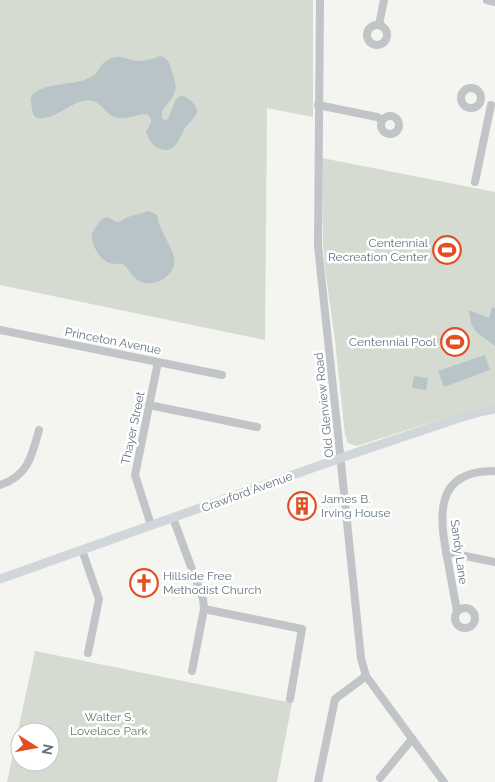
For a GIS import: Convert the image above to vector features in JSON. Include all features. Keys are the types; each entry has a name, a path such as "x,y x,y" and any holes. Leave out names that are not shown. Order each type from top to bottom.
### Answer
{"main road":[{"name":"Crawford Avenue","path":"0,579 341,458 462,417 495,409"}],"street":[{"name":"Old Glenview Road","path":"320,0 318,246 362,667 366,676 444,782"},
{"path":"380,25 384,0"},
{"path":"487,0 495,2"},
{"path":"475,182 493,106 480,103"},
{"path":"318,105 377,117 382,120"},
{"name":"Princeton Avenue","path":"0,330 222,374"},
{"name":"Thayer Street","path":"151,525 134,476 158,362"},
{"path":"149,405 257,427"},
{"path":"0,485 20,475 29,463 39,430"},
{"name":"Sandy Lane","path":"457,612 443,538 443,507 449,489 462,477 481,471 495,471"},
{"path":"172,518 203,599 204,609 192,671"},
{"path":"82,550 99,599 88,653"},
{"path":"446,552 495,562"},
{"path":"204,609 302,629 290,699"},
{"path":"318,782 335,699 366,676"},
{"path":"380,778 412,739"}],"green space":[{"path":"0,0 313,0 313,117 267,108 265,340 0,285"},
{"path":"322,158 495,192 495,405 451,416 360,445 356,446 348,443 345,435 325,269"},
{"name":"Walter S. Lovelace Park","path":"35,651 292,703 277,782 7,782 10,768 10,772 60,772 60,722 20,722"}],"shaded area":[{"path":"161,56 169,62 176,86 174,95 162,112 163,119 168,119 175,101 181,96 190,100 197,109 195,116 185,128 174,147 170,149 158,148 150,140 146,132 151,119 146,114 118,118 98,103 88,100 77,103 46,118 35,117 33,114 31,103 32,96 36,91 88,78 96,74 101,65 109,59 121,57 138,61"},
{"path":"149,211 157,215 159,224 172,250 174,264 172,270 163,279 157,282 145,283 139,281 123,264 104,260 96,250 92,234 100,221 105,218 108,217 119,222 128,217"},
{"path":"492,307 495,308 495,346 476,332 469,310 489,318"},
{"path":"485,355 490,370 444,387 438,371"},
{"path":"414,376 428,378 426,390 412,388"}],"place":[{"name":"Centennial Recreation Center","path":"447,250"},
{"name":"Centennial Pool","path":"455,342"},
{"name":"James B. Irving House","path":"302,506"},
{"name":"Hillside Free Methodist Church","path":"144,583"}]}
